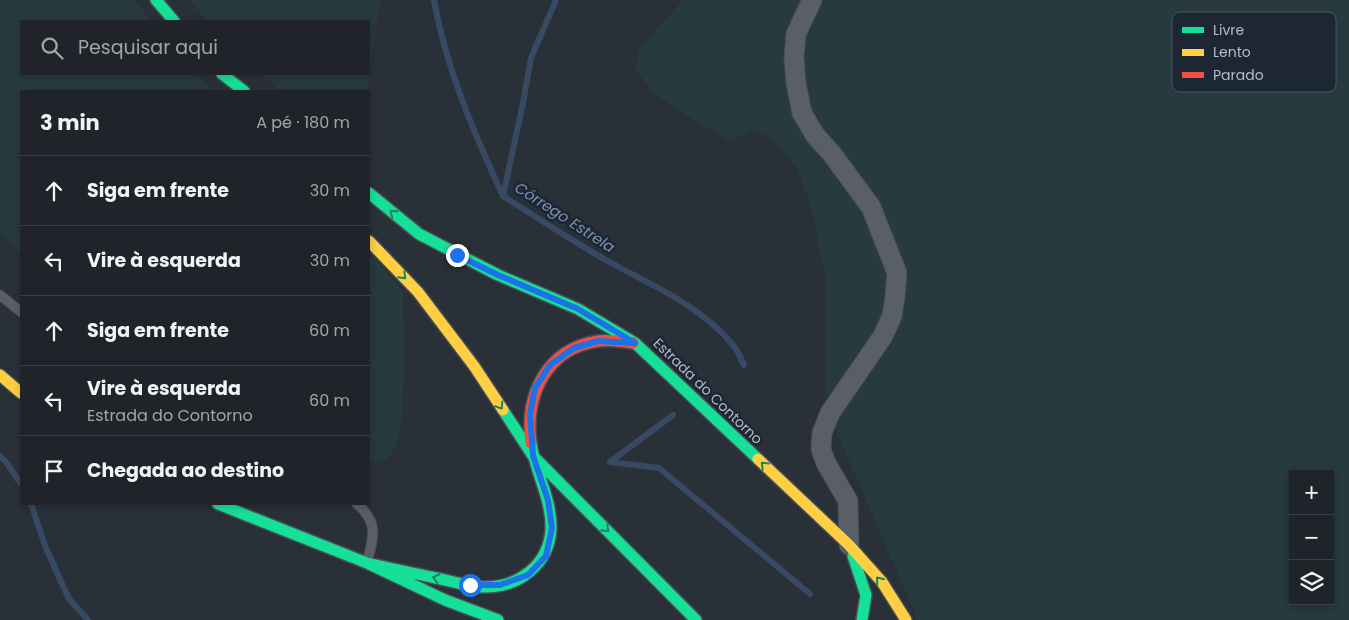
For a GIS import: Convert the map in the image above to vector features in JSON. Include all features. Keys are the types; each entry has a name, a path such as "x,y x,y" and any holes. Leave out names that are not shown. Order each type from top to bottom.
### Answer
{"main road":[{"path":"156,0 173,20"},
{"path":"217,75 229,90"},
{"path":"223,75 243,90"},
{"name":"Estrada do Contorno","path":"370,194 419,234 498,275 578,309 635,343 849,545 882,582 906,620"},
{"path":"370,243 418,292 474,366 533,456 696,620"},
{"path":"367,563 470,585 500,585 528,575 546,556 552,528 548,500 533,456 530,414 535,388 550,365 574,348 598,341 635,343"},
{"path":"0,375 20,392"},
{"path":"221,505 367,563 445,600 498,620"},
{"path":"849,545 866,595 862,620"}],"street":[{"path":"812,0 796,34 794,57 796,84 802,113 815,135 832,154 871,207 896,273 892,316 883,336 830,414 822,433 821,449 826,463 848,501 849,545"}],"lane":[{"path":"0,295 20,311"},
{"path":"358,505 371,518 374,537 367,563"}],"green space":[{"path":"0,0 134,0 151,20 20,20 20,75 198,75 213,90 20,90 20,254 0,233"},
{"path":"191,0 380,0 370,70 370,20 205,20"},
{"path":"683,0 1349,0 1349,620 918,620 836,431 825,383 826,276 816,227 797,168 776,141 753,130 730,142 655,95 636,70 638,50"},
{"path":"262,75 369,75 367,90 279,90"},
{"path":"370,252 403,292 404,363 402,423 396,447 387,459 377,463 370,462"}],"waterway":[{"path":"434,0 453,75 503,196"},
{"name":"Córrego Estrela","path":"503,196 531,58 556,0"},
{"name":"Córrego Estrela","path":"503,196 591,251 689,306 719,330 735,347 744,365"},
{"path":"610,462 673,415"},
{"name":"Córrego Estrela","path":"0,456 20,483"},
{"path":"610,462 659,468 810,594"},
{"name":"Córrego Estrela","path":"31,505 46,548 69,599 88,620"}],"traffic: fast":[{"path":"156,0 173,20"},
{"path":"223,75 243,90"},
{"path":"370,194 419,234 498,275 578,309 635,343 758,459"},
{"path":"503,410 533,456 696,620"},
{"path":"367,563 483,587 508,583 519,579 529,572 544,553 549,542 551,529 549,507 531,443"},
{"path":"221,505 367,563 445,600 498,620"},
{"path":"853,556 866,595 862,620"}],"traffic: slow":[{"path":"370,242 418,292 474,366 503,410"},
{"path":"0,375 20,392"},
{"path":"758,459 849,545 882,582 906,620"}],"traffic: jam":[{"path":"531,443 530,425 536,392 552,364 580,346 598,341 611,340 633,343"}],"route":[{"path":"457,255 498,275 578,309 635,343 598,341 574,348 550,365 535,388 530,414 533,456 548,500 552,528 546,556 528,575 500,585 470,585"}]}
